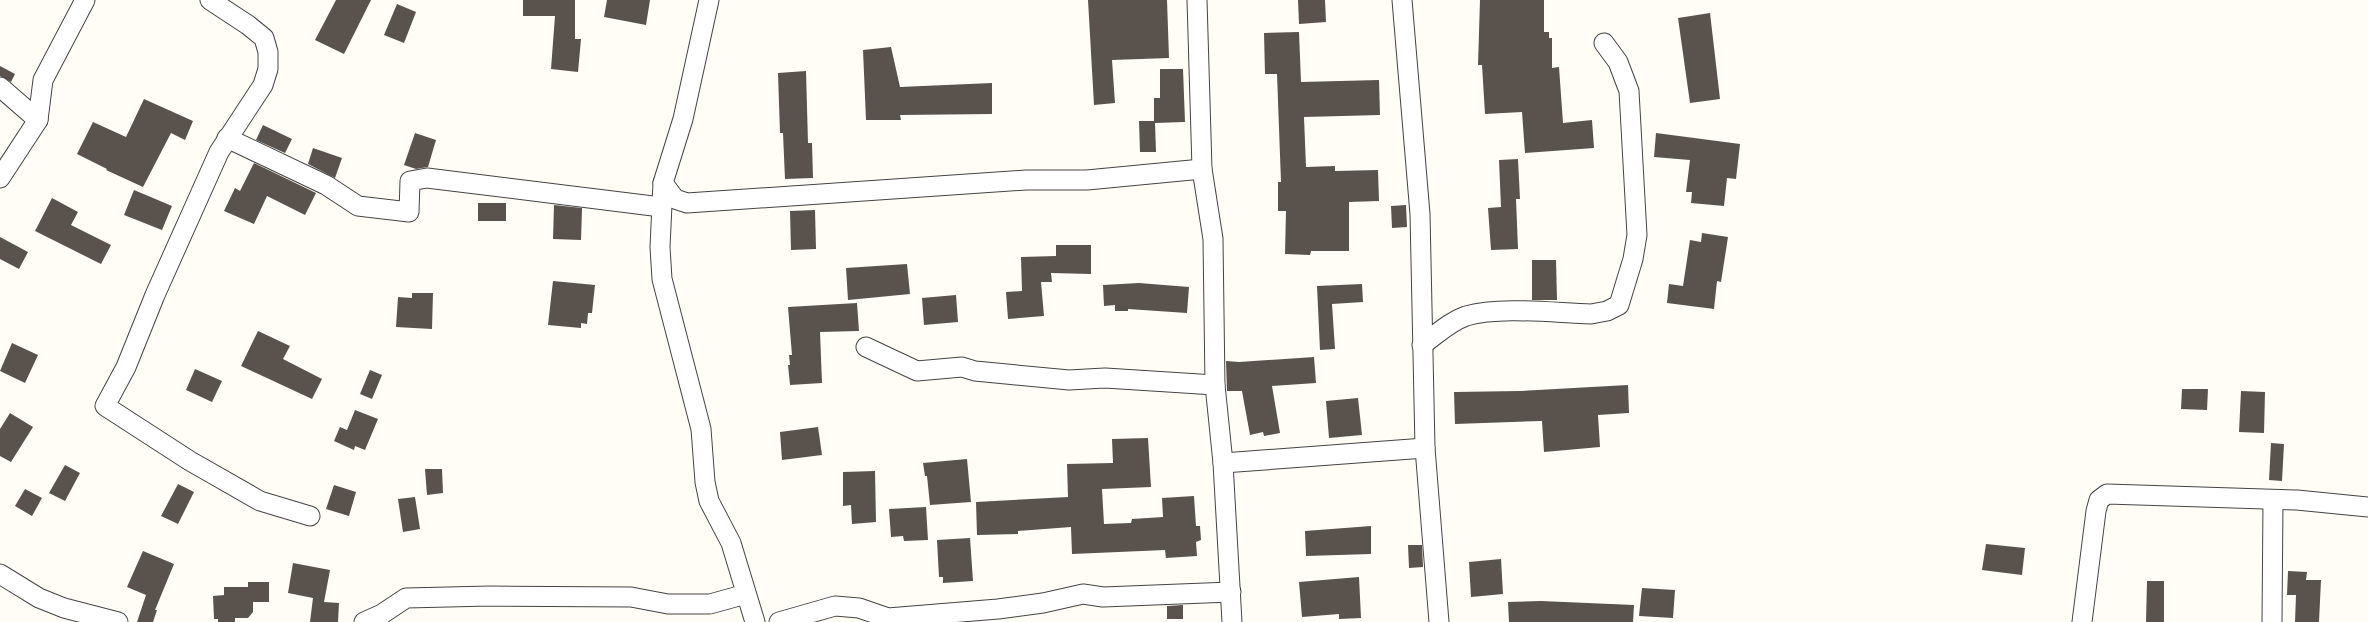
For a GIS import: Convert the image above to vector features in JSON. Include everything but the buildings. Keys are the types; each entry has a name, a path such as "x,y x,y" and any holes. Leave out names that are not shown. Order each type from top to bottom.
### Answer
{"street":[{"path":"0,178 38,120 43,80 85,0"},
{"path":"210,0 248,25 264,38 268,52 268,69 263,85 218,152 182,232 126,368 105,406 190,461 260,501 310,516"},
{"path":"709,0 683,119 663,183 660,247 662,279 700,429 705,482 709,501 731,544 755,622"},
{"path":"1197,0 1202,169 1213,239 1215,386 1223,462 1232,622"},
{"path":"1402,0 1420,214 1425,448 1439,622"},
{"path":"1422,345 1448,325 1465,317 1490,311 1591,314 1607,311 1619,305 1633,259 1637,235 1629,92 1618,62 1604,43"},
{"path":"0,87 38,120"},
{"path":"227,138 326,185 358,206 409,212 410,181 427,178 661,207"},
{"path":"663,183 675,199 687,203 1026,180 1087,180 1202,169"},
{"path":"866,347 917,370 962,367 975,370 1069,380 1105,378 1215,386"},
{"path":"1223,462 1425,448"},
{"path":"2082,622 2096,511 2101,497 2116,494 2273,500 2368,507"},
{"path":"2272,622 2273,500"},
{"path":"0,574 40,598 64,608 118,622"},
{"path":"779,622 835,606 859,608 888,618 998,609 1043,603 1083,594 1103,597 1231,592"},
{"path":"364,622 382,614 406,598 490,596 632,597 668,604 710,604 746,594"}]}
